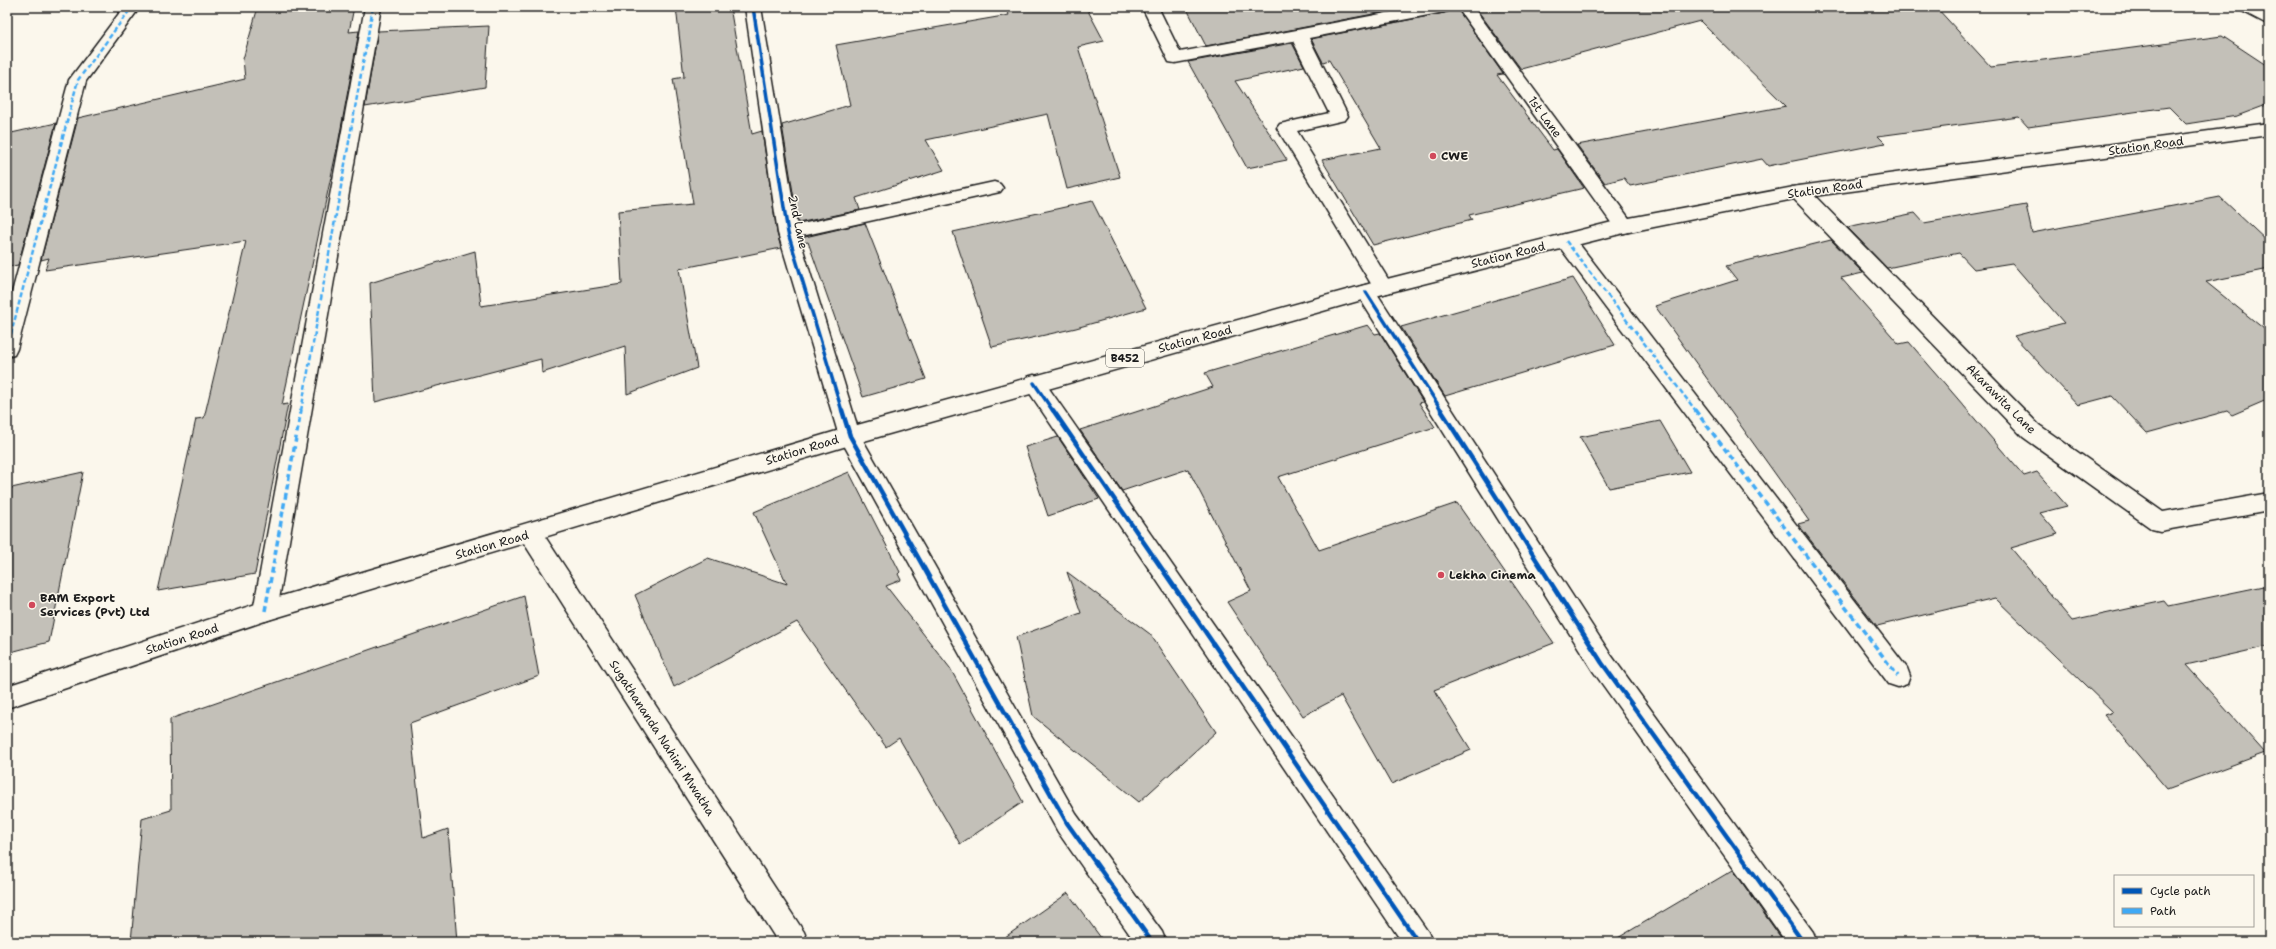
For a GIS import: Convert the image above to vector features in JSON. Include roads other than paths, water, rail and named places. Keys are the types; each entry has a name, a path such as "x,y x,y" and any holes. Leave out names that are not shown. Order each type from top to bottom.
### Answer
{"main road":[{"path":"7,350 78,80 132,7"},
{"path":"265,611 373,7"},
{"name":"2nd Lane","path":"753,7 788,233 850,436 1067,823 1152,942"},
{"path":"1150,7 1175,58 1444,7"},
{"name":"1st Lane","path":"1465,7 1624,226"},
{"path":"2246,7 2269,20"},
{"path":"1298,35 1339,116 1286,128 1375,289 1602,663 1803,942"},
{"name":"Station Road","path":"7,696 265,611 530,533 850,436 1034,383 1375,289 1624,226 1799,192 2269,129"},
{"name":"Akarawita Lane","path":"1799,192 2031,431 2160,522 2269,502"},
{"path":"1566,241 1898,676"},
{"path":"1034,383 1418,942"},
{"name":"Sugathananda Nahimi Mwatha","path":"530,533 794,942"}],"lane":[{"path":"788,233 994,188"}],"place":[{"name":"CWE","path":"1433,156"},
{"name":"Lekha Cinema","path":"1441,575"},
{"name":"BAM Export Services (Pvt) Ltd","path":"32,605"}]}
